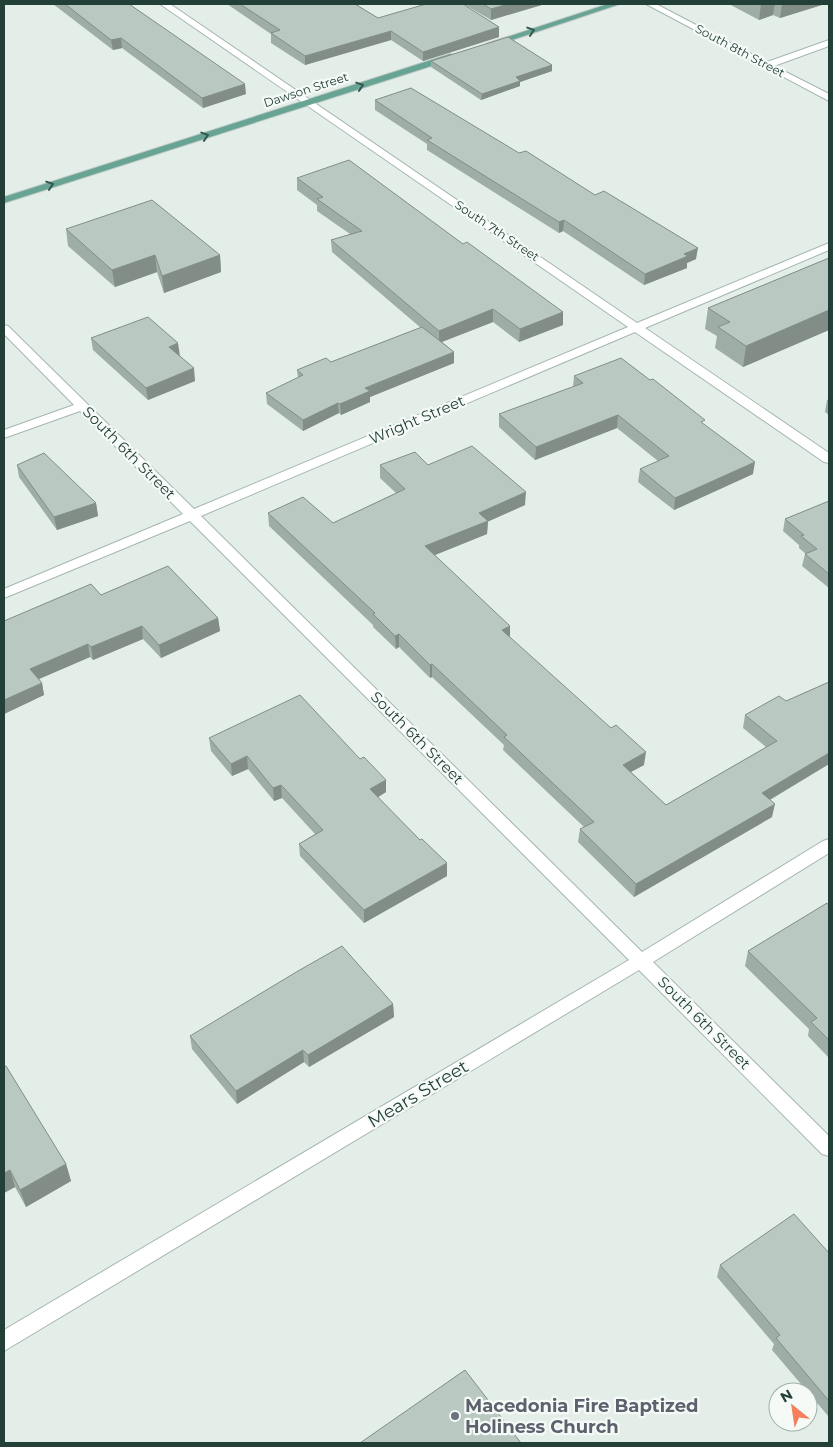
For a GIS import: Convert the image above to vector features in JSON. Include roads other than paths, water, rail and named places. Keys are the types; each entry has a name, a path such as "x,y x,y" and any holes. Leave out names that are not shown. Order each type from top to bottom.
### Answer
{"main road":[{"path":"485,46 616,4"},
{"name":"Dawson Street","path":"4,200 457,55"}],"street":[{"name":"South 7th Street","path":"164,4 829,459"},
{"name":"South 8th Street","path":"650,4 829,98"},
{"path":"767,65 829,43"},
{"path":"823,249 829,258"},
{"name":"Wright Street","path":"4,594 823,249"},
{"name":"South 6th Street","path":"4,328 829,1148"},
{"path":"4,434 82,406"},
{"name":"Mears Street","path":"4,1341 641,961 829,845"}],"place":[{"name":"Macedonia Fire Baptized Holiness Church","path":"455,1416"}]}
